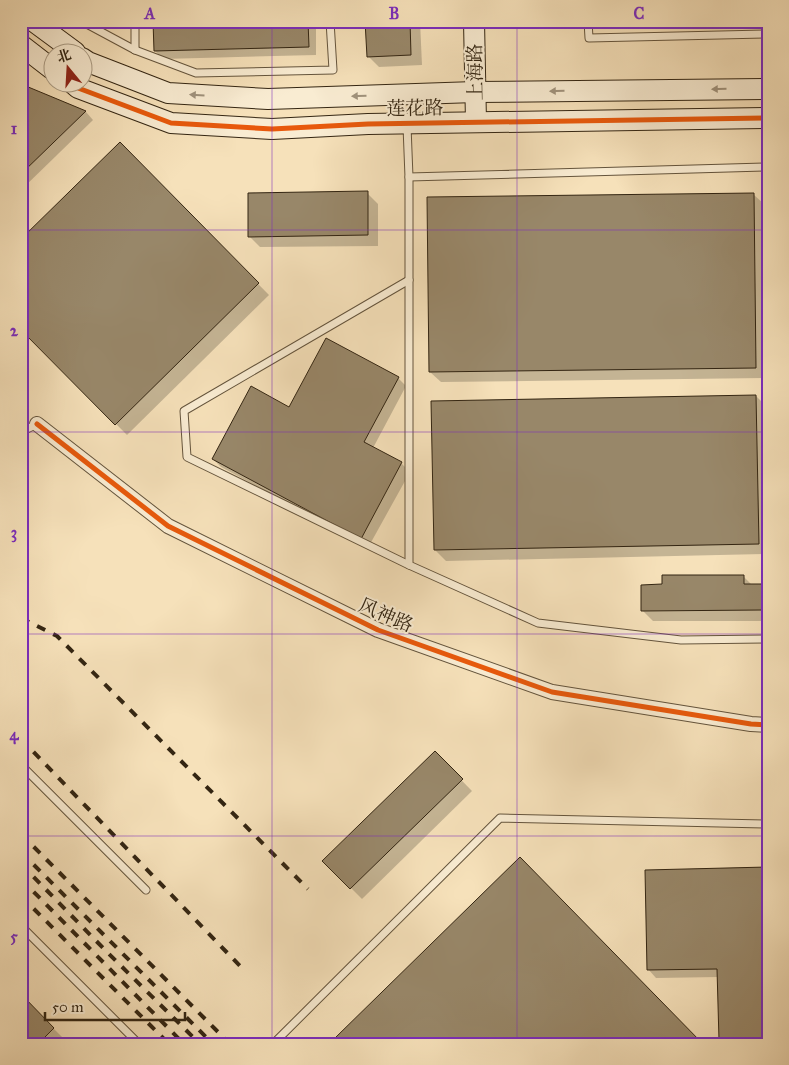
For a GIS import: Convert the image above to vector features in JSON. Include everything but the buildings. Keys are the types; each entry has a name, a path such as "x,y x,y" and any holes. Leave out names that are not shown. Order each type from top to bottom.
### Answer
{"street":[{"path":"34,21 62,42"},
{"name":"上海路","path":"474,21 476,122"},
{"path":"21,45 42,61"},
{"name":"莲花路","path":"92,64 168,93 268,99 475,92 768,88"},
{"name":"莲花路","path":"89,92 171,123 272,129 407,123 768,118"},
{"name":"风神路","path":"37,424 168,526 378,630 552,692 751,724 768,725"}],"lane":[{"path":"81,21 135,50 196,73 333,70 330,21"},
{"path":"135,21 135,50"},
{"path":"588,21 588,38 768,34"},
{"path":"407,123 409,177 409,565"},
{"path":"409,177 768,167"},
{"path":"409,280 184,411 187,457 409,565 538,623 681,640 768,639"},
{"path":"21,432 37,424"},
{"path":"21,765 146,890"},
{"path":"273,1044 500,818 768,824"},
{"path":"21,926 139,1044"}],"railway":[{"path":"21,618 57,636 308,889"},
{"path":"21,739 240,966"},
{"path":"21,834 230,1044"},
{"path":"21,852 213,1044"},
{"path":"21,864 200,1044"},
{"path":"21,879 184,1044"},
{"path":"21,896 169,1044"}],"cycle path":[{"path":"89,92 171,123 272,129 368,124 768,118"},
{"path":"37,424 168,526 378,630 552,692 751,724 768,725"}]}
